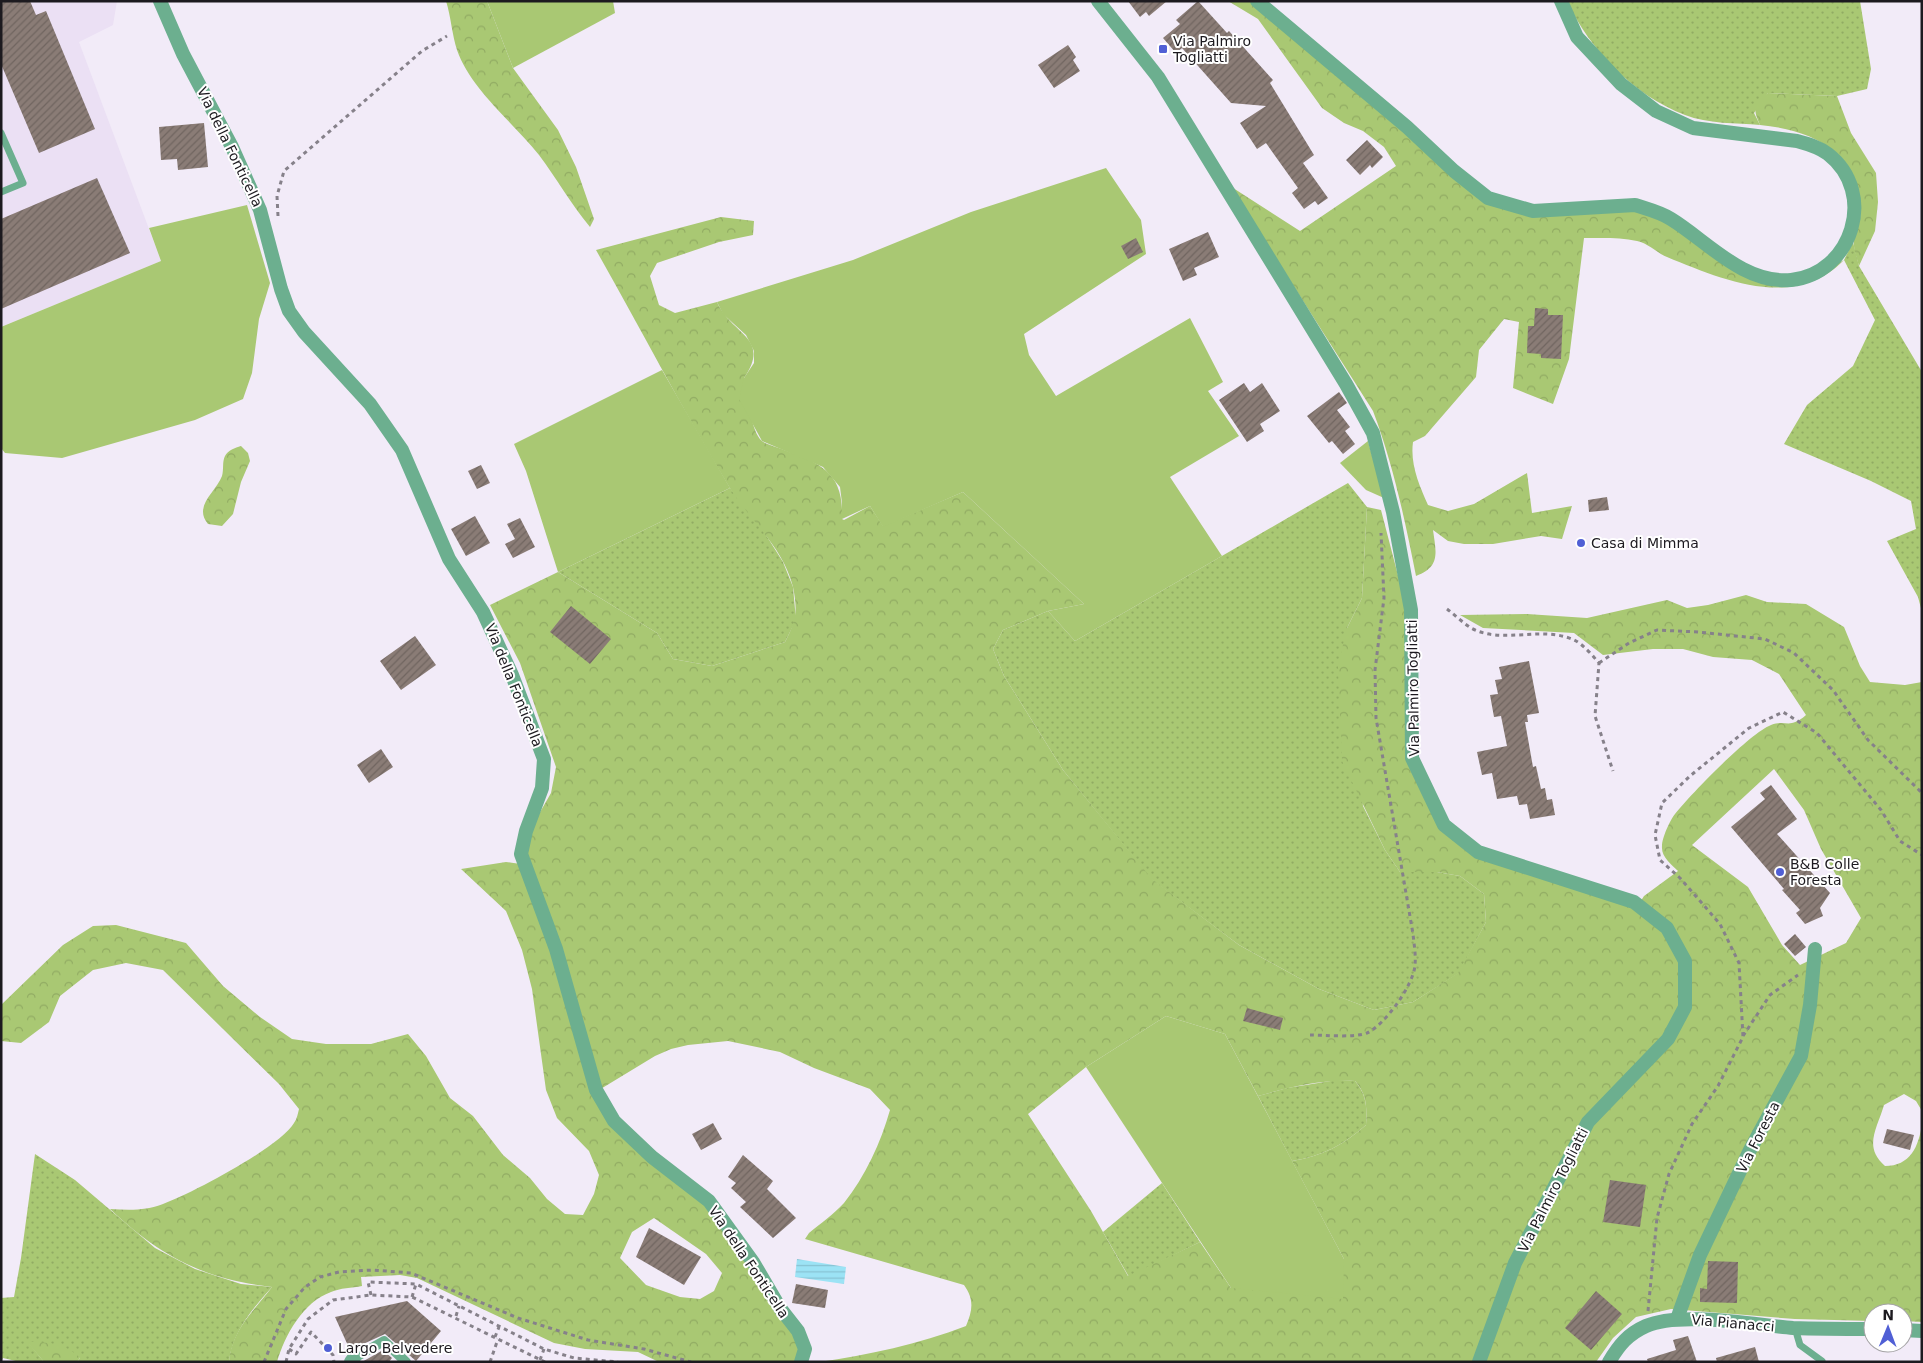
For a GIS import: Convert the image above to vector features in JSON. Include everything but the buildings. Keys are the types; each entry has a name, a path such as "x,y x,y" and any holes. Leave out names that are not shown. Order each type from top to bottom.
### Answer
{"street":[{"name":"Via della Fonticella","path":"160,1 183,54 232,147 260,210 289,312 304,332 370,404 402,450 449,559 483,612 512,675 544,759 542,788 526,831 521,854 531,887 556,949 596,1090 614,1121 652,1157 709,1201 753,1262 780,1308 798,1332 805,1349 801,1362"},
{"name":"Via Palmiro Togliatti","path":"1098,1 1158,77 1346,384 1373,433 1400,543 1411,610 1412,758 1444,825 1478,852 1634,902 1667,928 1684,961 1685,1007 1668,1039 1588,1122 1515,1263 1479,1362"},
{"path":"1257,1 1488,198 1533,210 1635,205 1650,209 1671,218 1726,259 1758,275 1774,279 1790,280 1806,276 1827,266 1842,250 1851,234 1855,218 1855,200 1850,182 1840,166 1828,154 1814,145 1797,141 1693,128 1656,111 1621,84 1577,37 1561,1"},
{"name":"Via Foresta","path":"1677,1318 1700,1255 1750,1150 1801,1056 1816,949"},
{"name":"Via Pianacci","path":"1609,1362 1619,1344 1647,1326 1677,1318 1795,1328 1863,1330"},
{"path":"352,1360 384,1341 406,1362"}],"lane":[{"path":"1,133 23,183 1,192"},
{"path":"1795,1328 1800,1345 1822,1361"}],"path":[{"path":"265,226 278,218 277,196 284,171 422,51 447,36"},
{"path":"1310,1035 1367,1033 1380,1023 1396,1005 1410,984 1415,966 1413,934 1376,718 1375,670 1384,598 1380,526"},
{"path":"1447,609 1472,629 1499,635 1544,634 1574,640 1599,663"},
{"path":"1599,663 1629,643 1657,630 1698,632 1764,640 1794,653 1834,690 1868,740 1922,792"},
{"path":"1599,663 1595,716 1613,771"},
{"path":"1743,1037 1739,963 1720,924 1680,878 1660,860 1655,835 1662,803 1690,776 1749,728 1783,712 1817,733 1881,810 1900,841 1922,855"},
{"path":"1647,1326 1657,1218 1669,1174 1692,1124 1718,1086 1743,1037 1770,995 1814,964"},
{"path":"264,1362 286,1310 305,1287 320,1278 339,1272 373,1270 411,1273 518,1318 588,1340 677,1357 691,1362"},
{"path":"371,1295 368,1282 416,1284 544,1349 574,1358 618,1362"},
{"path":"412,1297 416,1284"},
{"path":"286,1362 289,1349 308,1319 333,1300 371,1295 412,1297 456,1316 545,1362"},
{"path":"456,1316 459,1306"},
{"path":"490,1362 499,1326"},
{"path":"289,1349 296,1354 311,1332 333,1355 334,1362"},
{"path":"540,1360 544,1349"},
{"path":"677,1357 680,1362"}],"shaded area":[{"path":"1,1 117,1 113,25 79,42 161,261 1,327"}],"green space":[{"path":"446,1 487,1 513,68 558,130 576,167 594,219 590,227 539,155 482,92 463,65 457,50"},
{"path":"487,1 613,1 615,13 513,68"},
{"path":"1228,1 1250,1 1408,134 1459,181 1530,214 1634,209 1668,223 1742,272 1814,276 1844,260 1824,275 1803,284 1781,288 1734,282 1663,255 1641,242 1617,238 1584,238 1569,359 1553,404 1513,388 1519,322 1504,319 1479,350 1476,377 1425,436 1413,442 1412,450 1414,466 1428,505 1448,511 1474,504 1527,473 1532,513 1572,506 1562,539 1541,536 1493,544 1464,544 1448,541 1433,530 1435,558 1430,568 1416,576 1398,492 1387,451 1373,411 1230,186 1300,231 1396,166 1384,147 1363,131 1344,123 1322,108 1258,19"},
{"path":"1567,1 1860,1 1871,69 1867,89 1837,96 1768,93 1754,113 1760,125 1722,123 1694,118 1648,96 1615,69 1588,37"},
{"path":"1768,93 1837,96 1851,133 1876,173 1878,202 1875,231 1859,266 1854,243 1860,218 1860,196 1855,178 1845,162 1817,140 1780,128 1760,125 1755,110 1757,104"},
{"path":"1106,168 1141,220 1146,254 1024,334 1029,355 1056,396 1190,318 1223,382 1208,391 1239,436 1170,477 1222,556 1075,641 1048,611 1084,604 963,492 883,527 870,506 842,519 840,487 823,467 762,441 739,399 744,378 754,363 754,351 746,335 723,314 717,302 853,260 971,212"},
{"path":"247,205 270,283 259,319 252,373 243,399 195,420 62,458 5,453 1,448 1,327 161,261 149,228"},
{"path":"721,217 754,221 753,235 719,242 657,263 650,276 659,305 675,313 717,302 723,313 746,337 754,353 744,378 752,421 758,436 764,442 810,460 828,473 835,481 839,491 842,504 842,519 844,520 870,506 883,526 963,492 1084,604 1048,611 1003,630 993,649 1004,676 1063,770 1152,879 1239,945 1319,989 1374,1010 1413,1002 1458,973 1486,922 1484,894 1460,876 1437,872 1400,872 1385,850 1342,761 1338,666 1347,628 1362,598 1367,507 1381,510 1407,610 1409,759 1441,827 1475,855 1637,907 1644,896 1678,871 1663,854 1662,846 1663,838 1673,817 1683,805 1721,765 1761,730 1776,723 1795,722 1806,715 1779,674 1752,660 1713,657 1683,649 1653,649 1603,655 1574,633 1483,628 1460,615 1527,614 1587,618 1667,600 1687,608 1708,605 1746,595 1767,602 1806,604 1844,627 1860,666 1870,682 1905,685 1922,682 1922,1111 1916,1101 1904,1094 1884,1105 1875,1130 1873,1145 1878,1159 1885,1166 1901,1163 1912,1154 1916,1147 1922,1123 1922,1322 1913,1322 1913,1303 1863,1303 1863,1321 1795,1319 1671,1309 1636,1317 1613,1338 1596,1362 819,1362 875,1352 930,1338 966,1326 970,1315 970,1295 964,1285 805,1239 809,1233 840,1207 852,1193 871,1159 890,1110 870,1089 814,1068 780,1052 728,1041 688,1045 671,1049 655,1056 599,1090 524,854 531,828 551,793 556,767 520,663 490,605 558,572 657,633 673,659 712,666 785,642 792,628 795,616 793,587 782,559 736,498 596,250","holes":["1774,769 1804,810 1821,849 1861,918 1846,943 1800,965 1782,945 1748,887 1692,845","1166,1016 1225,1034 1258,1096 1330,1081 1355,1081 1362,1091 1365,1102 1366,1125 1332,1149 1292,1161 1344,1259 1231,1288 1200,1242 1128,1276 1091,1211 1028,1114 1086,1067"]},
{"path":"1853,242 1859,266 1922,372 1922,612 1918,597 1887,541 1916,529 1911,501 1871,481 1784,444 1807,405 1853,366 1875,320 1844,260"},
{"path":"662,370 730,488 558,572 526,471 514,444"},
{"path":"1368,441 1384,498 1366,490 1340,463"},
{"path":"241,446 248,453 250,461 241,482 233,514 222,526 208,524 204,517 204,505 222,476 226,454 234,448"},
{"path":"1348,483 1367,507 1362,598 1347,628 1363,806 1385,850 1400,872 1437,872 1460,876 1484,894 1486,922 1459,973 1413,1002 1374,1010 1319,989 1239,945 1151,879 1063,770 1004,676 993,649 1003,630 1048,611 1075,641"},
{"path":"730,488 759,524 783,562 793,587 796,620 785,642 712,666 673,659 657,633 558,572"},
{"path":"506,862 521,864 555,954 593,1091 707,1204 795,1332 808,1362 659,1362 638,1352 585,1349 554,1343 417,1278 400,1275 361,1277 362,1286 331,1292 312,1303 290,1331 277,1362 229,1362 234,1340 239,1330 272,1287 225,1278 184,1263 147,1240 110,1209 137,1210 157,1206 176,1199 234,1169 254,1157 286,1133 295,1121 299,1109 279,1084 163,970 126,963 93,970 60,996 49,1022 21,1043 1,1041 1,1005 63,945 93,926 116,925 186,943 223,986 260,1017 292,1039 326,1044 371,1044 408,1034 426,1056 450,1098 473,1116 503,1155 530,1178 547,1199 565,1214 583,1215 594,1194 599,1175 589,1151 557,1118 546,1090 532,989 522,950 506,911 461,869","holes":["654,1218 706,1254 722,1273 714,1291 700,1299 680,1297 646,1285 620,1258 632,1232"]},
{"path":"1166,1016 1225,1034 1344,1259 1343,1299 1231,1288 1086,1067"},
{"path":"1337,1080 1355,1081 1359,1086 1365,1102 1366,1125 1332,1149 1292,1161 1258,1096 1287,1088"},
{"path":"35,1154 75,1180 155,1248 195,1269 241,1284 272,1287 244,1321 234,1341 229,1362 77,1362 80,1358 28,1342 44,1362 20,1362 3,1358 1,1362 1,1298 14,1297"},
{"path":"1162,1183 1200,1242 1129,1277 1103,1232"},
{"path":"27,1342 56,1344 68,1349 80,1358 77,1362 44,1362"}],"water":[{"path":"797,1259 846,1267 844,1284 795,1277"}],"place":[{"name":"Via Palmiro Togliatti","path":"1163,49"},
{"name":"Casa di Mimma","path":"1581,543"},
{"name":"B&B Colle Foresta","path":"1780,872"},
{"name":"Largo Belvedere","path":"328,1348"}]}
